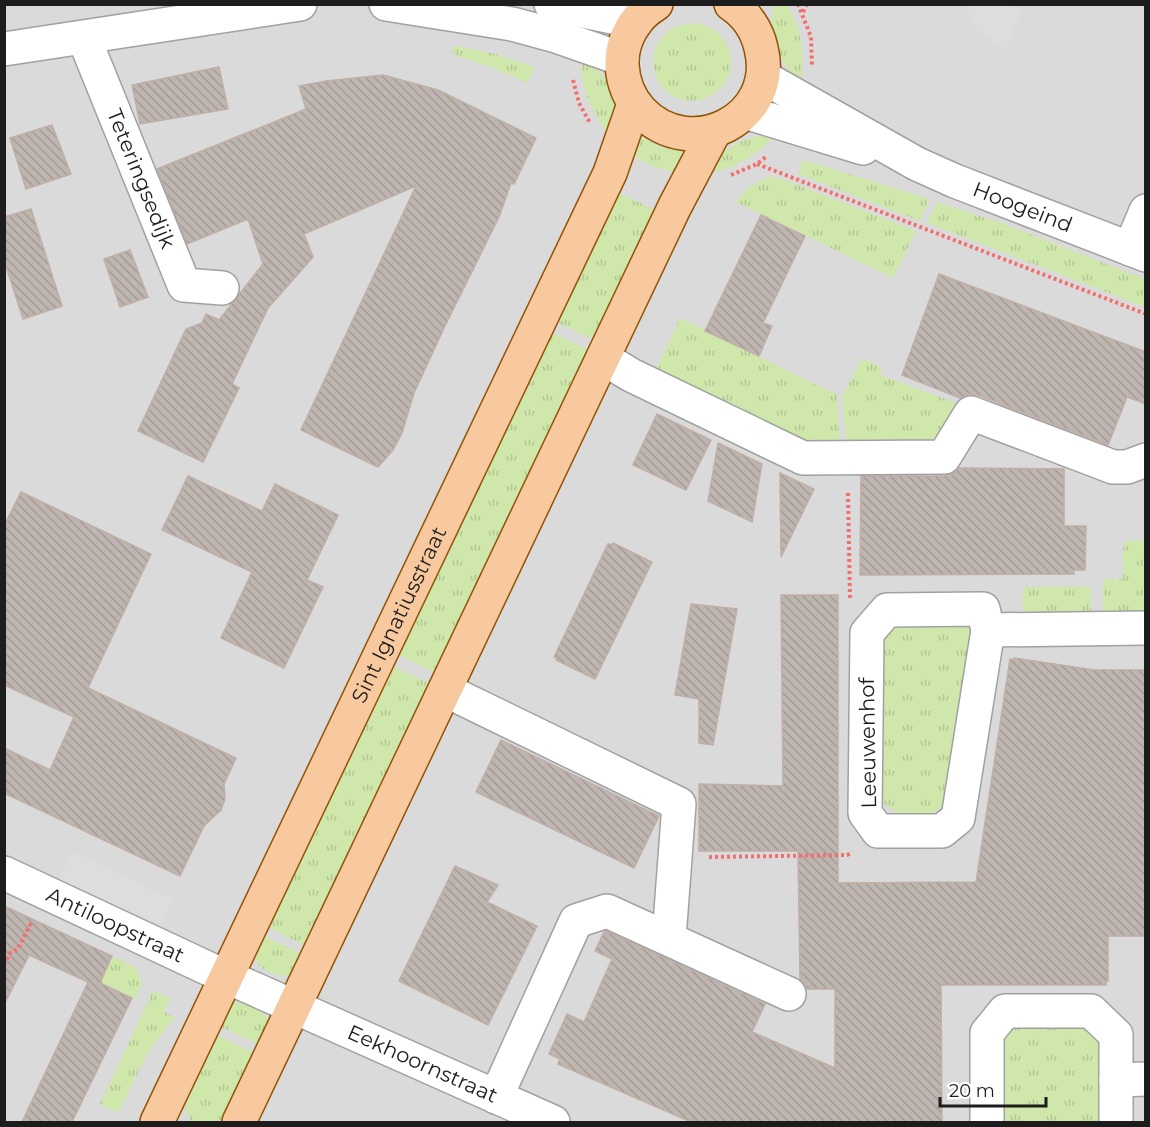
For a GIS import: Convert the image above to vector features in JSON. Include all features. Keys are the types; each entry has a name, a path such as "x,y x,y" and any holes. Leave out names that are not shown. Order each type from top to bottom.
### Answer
{"main road":[{"path":"646,13 626,39 622,59 627,90 634,104 649,120 669,131 691,135 714,132 730,124 745,112 756,96 763,77 764,58 759,38 746,10"},
{"name":"Sint Ignatiusstraat","path":"157,1122 610,173 634,104"},
{"path":"239,1122 675,206 714,132"}],"street":[{"path":"4,49 300,4"},
{"path":"386,4 512,24 553,35 622,59"},
{"path":"551,4 646,13"},
{"name":"Teteringsedijk","path":"84,38 184,285 222,288"},
{"name":"Hoogeind","path":"763,77 917,164 1138,252 1146,212"},
{"name":"Hoogeind","path":"745,112 917,164"},
{"path":"603,358 631,375 803,458 944,457 971,413 1113,467 1127,467 1146,460"},
{"path":"867,633 887,610 983,609 988,630 1146,628"},
{"name":"Leeuwenhof","path":"867,633 865,813 878,831 942,831 958,818 988,630"},
{"path":"445,690 679,804 669,939"},
{"name":"Antiloopstraat","path":"4,873 294,1006"},
{"path":"496,1097 576,921 607,911 789,994"},
{"name":"Eekhoornstraat","path":"294,1006 553,1122"},
{"path":"987,1122 987,1033 1005,1011 1091,1011 1116,1035 1131,1079 1116,1122"}],"path":[{"path":"798,4 802,13 807,4"},
{"path":"573,80 579,103 590,123"},
{"path":"757,164 1146,314"},
{"path":"848,459 849,597 867,633"},
{"path":"675,857 847,855 878,831"},
{"path":"4,965 10,953 18,949 45,892"}],"shaded area":[{"path":"5,5 1145,5 1145,1122 5,1122"},
{"path":"965,5 1012,5 1022,11 1006,49 975,29"},
{"path":"71,851 173,899 160,928 58,879"}],"green space":[{"path":"774,5 787,5 796,24 803,63 801,84 781,58 777,48 772,27"},
{"path":"692,23 707,26 720,34 728,47 731,62 728,77 720,90 707,98 692,101 677,98 664,90 656,77 653,62 656,47 664,34 677,26"},
{"path":"457,46 495,54 534,67 528,83 491,67 456,56 451,48"},
{"path":"581,58 602,75 612,92 614,113 612,139 589,101 583,81"},
{"path":"758,136 775,136 743,161 725,169 704,174 727,149"},
{"path":"641,137 664,148 687,152 679,173 657,168 630,155 638,138"},
{"path":"803,160 930,199 920,221 798,174"},
{"path":"769,177 780,178 916,231 893,278 736,202 749,187"},
{"path":"613,190 661,213 599,342 551,320"},
{"path":"937,202 1001,223 1145,279 1145,307 927,223"},
{"path":"680,318 837,395 840,448 818,448 655,372"},
{"path":"547,330 593,352 440,675 393,652"},
{"path":"862,358 883,368 880,375 961,405 940,441 847,448 842,397"},
{"path":"1125,541 1145,541 1145,616 1103,616 1103,579 1123,579"},
{"path":"1023,587 1091,587 1091,617 1023,617"},
{"path":"966,625 972,630 945,803 931,814 922,816 895,812 881,800 880,641 894,628 902,626"},
{"path":"388,664 435,686 310,948 263,925"},
{"path":"259,934 306,956 294,974 281,976 264,969 256,961 255,945"},
{"path":"112,956 136,968 142,983 135,999 100,983"},
{"path":"153,991 170,998 164,1012 175,1017 148,1052 118,1113 100,1104"},
{"path":"233,1003 254,1007 269,1021 263,1046 216,1025 223,1010"},
{"path":"1068,1025 1087,1031 1095,1037 1101,1047 1101,1122 1001,1122 1003,1040 1012,1030 1025,1026"},
{"path":"212,1033 259,1055 230,1117 214,1122 191,1122 182,1098"}],"building":[{"path":"219,67 228,109 140,124 132,85"},
{"path":"383,75 438,90 536,138 514,184 511,183 499,217 414,393 402,433 393,450 378,467 301,430 416,186 304,234 313,257 268,308 232,384 239,388 203,462 138,431 186,329 202,323 206,314 219,320 263,264 248,219 187,244 157,169 306,109 299,86"},
{"path":"52,125 71,174 26,189 10,138"},
{"path":"31,209 62,306 23,319 4,260 4,217"},
{"path":"761,215 805,236 763,323 772,326 759,356 705,331"},
{"path":"130,250 148,297 120,307 104,259"},
{"path":"939,274 1146,352 1146,404 1127,397 1108,445 978,395 969,394 960,398 902,375"},
{"path":"657,414 711,440 686,490 633,465"},
{"path":"718,443 762,464 752,522 708,501"},
{"path":"959,468 1064,469 1064,526 1086,526 1085,570 1074,570 1074,574 860,575 861,476 944,476 953,474"},
{"path":"780,473 814,489 781,557"},
{"path":"188,476 262,511 275,484 338,515 307,580 323,587 284,668 221,638 252,572 162,530"},
{"path":"21,492 151,554 88,688 236,758 224,784 225,799 221,810 204,826 180,876 4,793 4,748 50,770 74,717 4,685 4,526"},
{"path":"613,543 652,562 595,679 554,657 608,544"},
{"path":"781,595 838,595 838,883 976,882 1010,659 1094,670 1146,670 1146,936 1108,936 1108,981 1106,985 941,985 942,1122 691,1122 558,1064 560,1059 549,1054 567,1014 584,1022 612,959 595,951 606,931 765,1004 752,1032 835,1068 835,989 807,989 800,979 798,851 699,851 699,784 783,786"},
{"path":"691,604 737,609 713,745 699,743 699,699 675,695"},
{"path":"501,740 659,816 634,868 476,792"},
{"path":"455,866 498,885 487,902 537,926 488,1025 399,981"},
{"path":"4,906 112,956 100,983 132,998 72,1122 22,1122 88,982 29,955 4,1005"}]}
